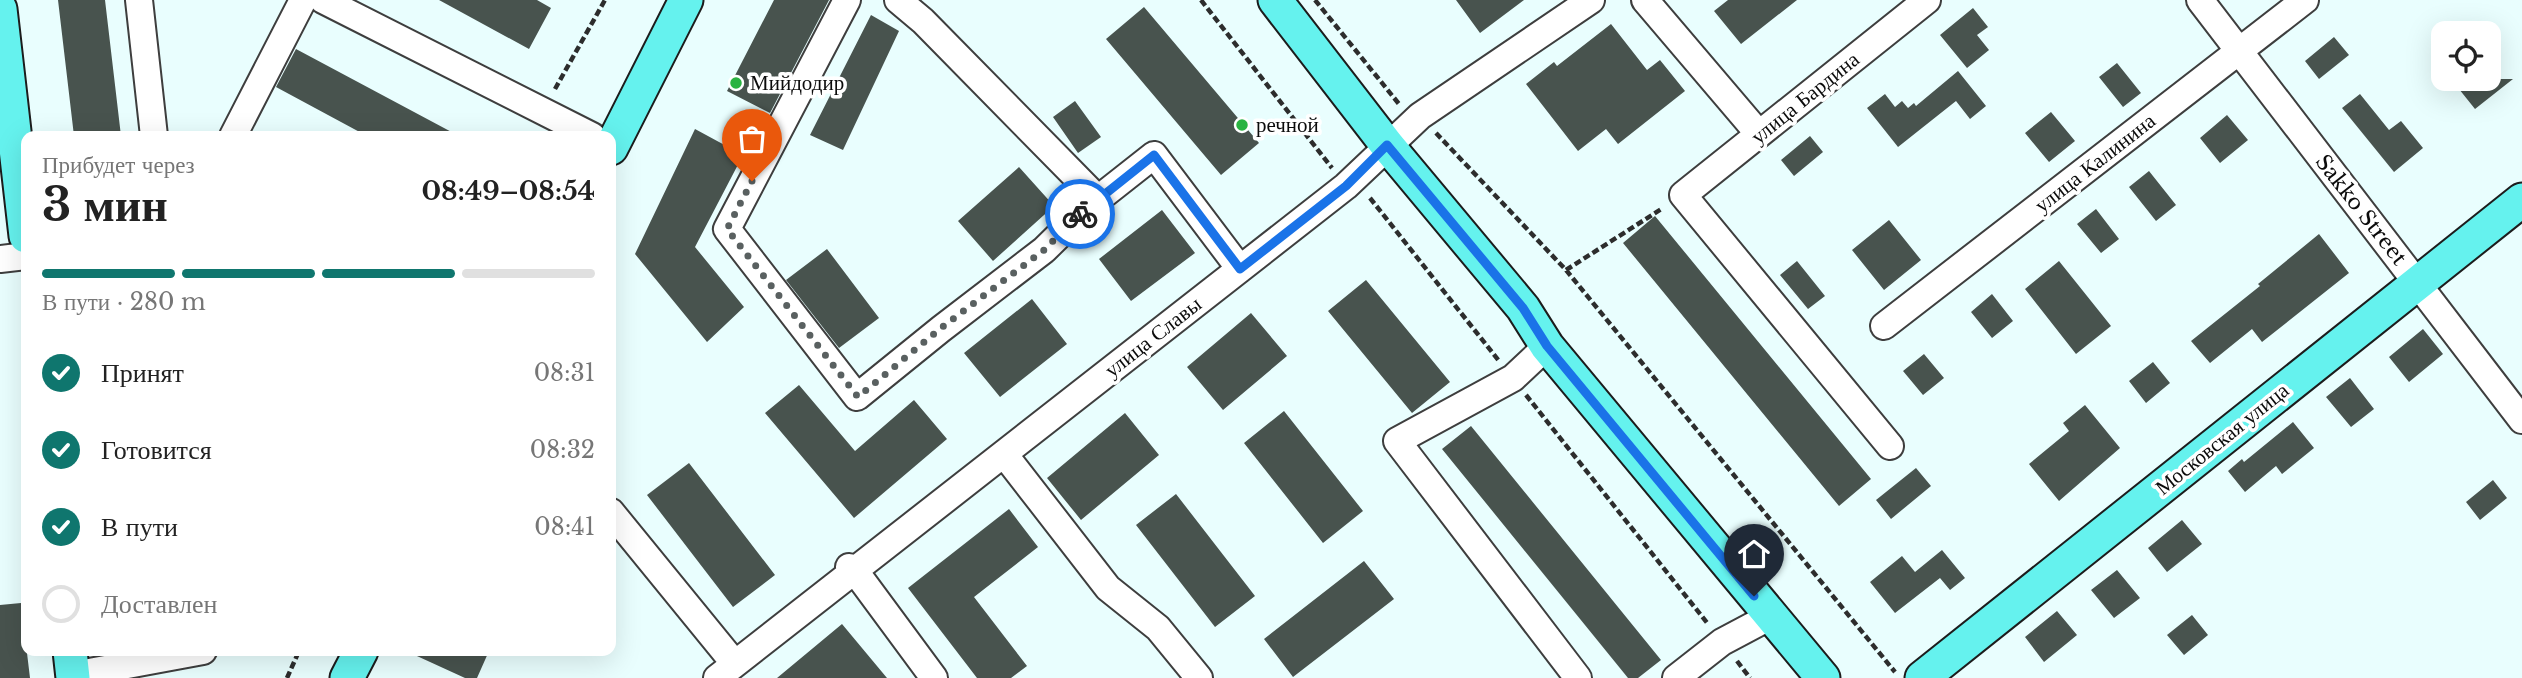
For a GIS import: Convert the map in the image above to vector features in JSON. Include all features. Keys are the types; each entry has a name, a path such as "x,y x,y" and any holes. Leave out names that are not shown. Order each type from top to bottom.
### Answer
{"main road":[{"path":"613,131 686,0"},
{"path":"1275,0 1387,145 1523,308 1547,346 1823,678"},
{"path":"0,9 21,192"},
{"name":"Московская улица","path":"1922,678 2522,200"},
{"path":"347,678 358,656"}],"street":[{"path":"139,0 153,131"},
{"path":"236,131 303,0"},
{"path":"323,0 579,131"},
{"path":"847,0 727,229 858,397 941,328 1044,250 1097,198 923,21 898,0"},
{"name":"улица Славы","path":"726,671 852,569 1004,454 1346,186 1420,116 1591,0"},
{"path":"1646,0 1759,134"},
{"name":"улица Бардина","path":"1684,195 1927,0"},
{"name":"Sakko Street","path":"2200,0 2522,420"},
{"name":"улица Калинина","path":"1884,326 2305,0"},
{"path":"1088,207 1154,155 1240,269"},
{"path":"1684,195 1889,446"},
{"path":"0,259 21,257"},
{"path":"1547,346 1513,378 1397,441 1578,678"},
{"path":"1004,454 1108,587 1158,628 1199,678"},
{"path":"616,519 726,671"},
{"path":"852,569 934,678"},
{"path":"1676,678 1722,642 1771,616"},
{"path":"72,668 164,656"}],"path":[{"path":"542,113 605,0"},
{"path":"1201,0 1346,186 1365,191 1750,678"},
{"path":"1315,0 1398,104 1420,116 1566,270 1900,678"},
{"path":"1566,270 1684,195"},
{"path":"288,678 297,656"}],"building":[{"path":"58,0 105,0 120,131 73,131"},
{"path":"439,0 537,0 551,8 529,49"},
{"path":"774,0 829,0 770,113 727,91"},
{"path":"1456,0 1524,0 1480,33"},
{"path":"1728,0 1797,0 1741,44 1714,11"},
{"path":"1144,7 1259,143 1221,175 1106,39"},
{"path":"1973,8 1988,27 1977,35 1989,50 1967,68 1940,35"},
{"path":"871,15 899,31 843,150 810,135"},
{"path":"1611,24 1647,70 1660,60 1685,91 1618,144 1606,129 1578,151 1526,84 1554,62 1557,66"},
{"path":"2334,37 2349,55 2319,79 2305,61"},
{"path":"296,49 450,131 358,131 276,87"},
{"path":"2117,63 2141,93 2123,107 2099,77"},
{"path":"1958,71 1986,106 1970,119 1956,101 1898,147 1867,108 1885,94 1895,107 1902,101 1908,108 1914,103 1916,106"},
{"path":"2501,79 2513,79 2501,88"},
{"path":"2461,91 2498,91 2475,109"},
{"path":"2360,94 2389,130 2401,121 2423,148 2394,172 2342,108"},
{"path":"1075,101 1101,137 1078,153 1053,117"},
{"path":"2051,112 2075,141 2049,162 2025,133"},
{"path":"2227,115 2248,140 2220,163 2200,138"},
{"path":"695,129 743,155 695,247 744,307 707,342 635,254"},
{"path":"1810,136 1823,152 1794,176 1781,160"},
{"path":"1019,167 1054,206 993,261 958,221"},
{"path":"2149,171 2176,205 2156,221 2129,187"},
{"path":"2096,209 2119,239 2101,253 2077,224"},
{"path":"1162,210 1195,253 1131,301 1099,259"},
{"path":"1655,216 1871,479 1839,506 1623,243"},
{"path":"1889,220 1921,260 1884,290 1852,250"},
{"path":"2319,234 2349,273 2262,342 2252,329 2210,363 2191,341"},
{"path":"827,249 879,318 839,348 786,280"},
{"path":"1797,261 1825,296 1808,309 1780,275"},
{"path":"2059,261 2111,326 2076,354 2025,289"},
{"path":"1366,280 1450,382 1412,413 1328,311"},
{"path":"1992,294 2013,321 1992,338 1971,312"},
{"path":"1032,299 1067,344 1000,397 964,353"},
{"path":"1251,313 1287,356 1223,410 1187,367"},
{"path":"2423,329 2443,354 2409,382 2389,357"},
{"path":"1924,354 1944,378 1923,395 1903,371"},
{"path":"2153,362 2170,383 2146,403 2129,381"},
{"path":"2350,378 2374,409 2351,427 2326,397"},
{"path":"799,385 855,451 914,400 947,439 854,518 765,413"},
{"path":"2085,405 2120,448 2059,501 2029,464 2069,431 2063,423"},
{"path":"1284,411 1363,511 1323,543 1244,443"},
{"path":"1125,413 1159,455 1081,520 1047,478"},
{"path":"2293,422 2314,448 2282,474 2276,466 2245,492 2228,471 2242,459 2244,462"},
{"path":"1471,426 1661,660 1638,678 1628,678 1442,449"},
{"path":"689,463 775,575 733,607 647,495"},
{"path":"1916,468 1931,486 1891,519 1876,500"},
{"path":"2493,480 2507,498 2480,520 2466,502"},
{"path":"1176,494 1255,596 1215,627 1136,525"},
{"path":"1009,509 1038,547 974,597 1027,666 1011,678 977,678 908,588"},
{"path":"2182,520 2202,544 2167,572 2148,548"},
{"path":"1942,550 1965,578 1950,590 1940,578 1895,613 1870,582 1902,556 1915,572"},
{"path":"1364,561 1394,599 1293,677 1264,639"},
{"path":"2117,570 2140,598 2114,618 2091,590"},
{"path":"21,603 21,656 27,656 30,678 0,678 0,605"},
{"path":"2057,611 2077,635 2044,662 2025,637"},
{"path":"2192,615 2208,635 2184,655 2167,635"},
{"path":"842,624 887,678 777,678"},
{"path":"417,656 487,656 477,678 465,678"}],"way so far":[{"path":"752,181 727,229 858,397 941,328 1044,250 1080,214"}],"place":[{"name":"Мийдодир","path":"736,83"},
{"name":"речной","path":"1242,125"}],"route":[{"path":"1080,214 1154,155 1240,269 1346,186 1387,145 1523,308 1547,346 1754,596"}]}
